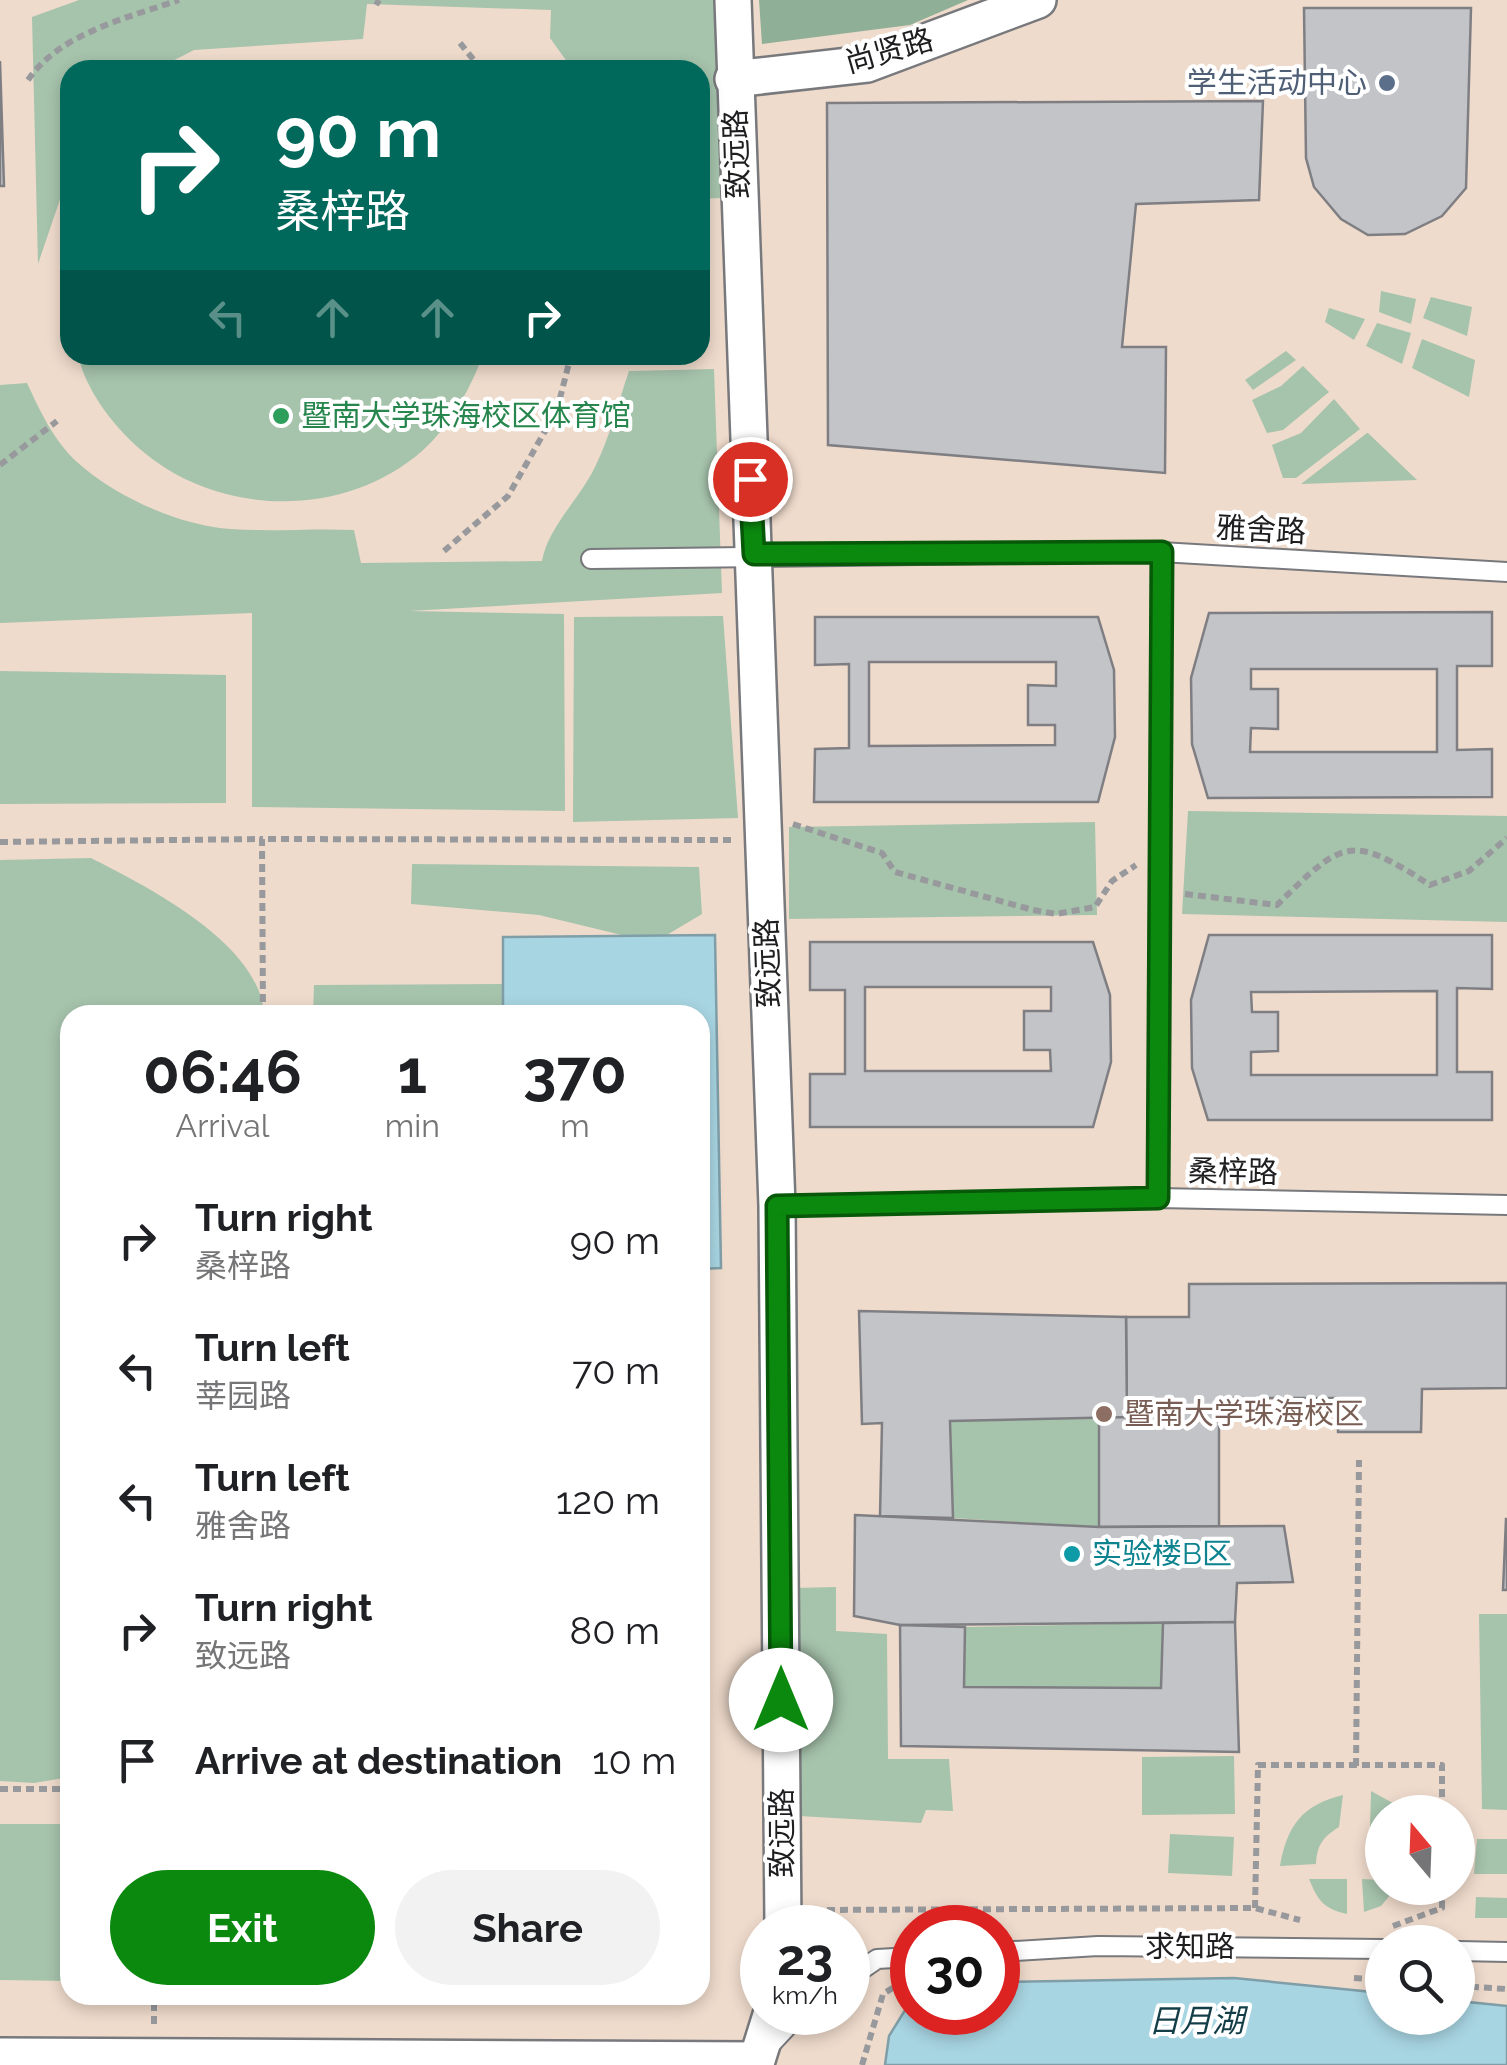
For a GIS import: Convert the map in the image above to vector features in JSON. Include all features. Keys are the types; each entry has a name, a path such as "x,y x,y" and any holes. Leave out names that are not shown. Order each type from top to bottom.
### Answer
{"street":[{"name":"致远路","path":"734,0 777,1206 783,1905"},
{"name":"尚贤路","path":"734,79 866,64 1038,0"},
{"path":"0,2056 756,2063 765,2035"}],"lane":[{"name":"雅舍路","path":"591,559 754,554 1162,552 1507,572"},
{"path":"1158,1198 1162,552"},
{"name":"桑梓路","path":"777,1206 1158,1198 1507,1206"},
{"name":"求知路","path":"1020,1951 1098,1946 1365,1948"},
{"path":"1475,1951 1507,1952"},
{"path":"756,2063 780,2035"}],"path":[{"path":"28,80 38,65 77,39 179,0"},
{"path":"460,43 474,60"},
{"path":"444,551 508,496 557,410 568,365"},
{"path":"0,465 58,422"},
{"path":"0,842 764,828 882,854 895,872 1056,914 1095,907 1112,882 1138,864 1160,866 1184,894 1277,905 1322,861 1342,850 1376,851 1430,885 1469,871 1507,838"},
{"path":"262,839 263,1005"},
{"path":"1356,1766 1359,1460"},
{"path":"1255,1908 1258,1765 1442,1766 1442,1795"},
{"path":"0,1789 60,1789"},
{"path":"1397,1925 1442,1905"},
{"path":"870,1917 1255,1908 1326,1927 1340,1948"},
{"path":"1475,1987 1507,1989"},
{"path":"862,2065 882,1994"}],"shaded area":[{"name":"暨南大学珠海校区","path":"0,0 1507,0 1507,2065 0,2065"}],"green space":[{"path":"79,0 716,0 721,198 710,199 710,60 566,60 550,38 551,10 367,4 363,39 194,50 174,60 60,60 60,199 38,264 32,17"},
{"path":"759,0 968,0 910,25 762,44"},
{"path":"1381,291 1416,299 1411,324 1379,312"},
{"path":"1431,297 1472,307 1467,336 1423,318"},
{"path":"1329,308 1365,319 1354,340 1325,322"},
{"path":"1377,323 1411,333 1402,364 1366,346"},
{"path":"1422,339 1475,360 1469,397 1412,368"},
{"path":"1286,351 1296,360 1253,390 1245,380"},
{"name":"暨南大学珠海校区体育馆","path":"81,365 479,365 442,430 422,451 391,473 358,489 322,498 284,501 211,490 177,475 124,434 104,410"},
{"path":"1303,366 1329,392 1283,430 1267,433 1252,400 1281,386"},
{"path":"714,369 722,593 409,611 564,614 565,811 252,807 252,613 0,623 0,385 27,383 54,435 92,475 149,507 191,522 231,529 354,530 361,563 542,561 557,525 600,456 629,371"},
{"path":"1334,399 1360,429 1296,478 1283,478 1272,445 1301,433"},
{"path":"1367,433 1417,480 1301,484"},
{"path":"723,616 738,818 573,822 574,617"},
{"path":"0,671 226,675 226,803 0,804"},
{"path":"1188,811 1507,816 1507,922 1182,914"},
{"path":"1095,822 1097,915 789,919 789,827"},
{"path":"91,858 142,885 223,942 244,965 258,989 262,1005 60,1005 60,1779 34,1783 0,1781 0,860"},
{"path":"412,864 699,867 702,914 665,936 630,937 539,915 411,904"},
{"path":"503,984 503,1005 313,1005 314,985"},
{"path":"1099,1417 1099,1527 953,1518 950,1421"},
{"path":"836,1587 836,1631 887,1634 888,1759 949,1759 953,1811 926,1810 921,1823 799,1816 794,1588"},
{"path":"1479,1614 1507,1614 1507,1810 1482,1809"},
{"path":"1163,1623 1161,1688 964,1687 965,1627"},
{"path":"1234,1756 1235,1814 1142,1815 1142,1757"},
{"path":"1343,1795 1339,1827 1322,1842 1316,1864 1280,1866 1287,1839 1299,1819 1317,1805"},
{"path":"0,1824 60,1824 60,1981 0,1980"},
{"path":"1170,1834 1234,1837 1232,1876 1168,1873"},
{"path":"1477,1839 1507,1839 1507,1874 1475,1874"},
{"path":"1309,1879 1347,1879 1347,1914 1323,1903"},
{"path":"1362,1879 1365,1905 1382,1905 1364,1912"},
{"path":"1476,1897 1507,1898 1507,1918 1475,1918"}],"water":[{"path":"715,935 721,1268 710,1269 710,1005 503,1005 503,937"},
{"name":"日月湖","path":"1234,1978 1365,1991 1365,2035 1475,2035 1475,2003 1507,2006 1507,2065 885,2065 890,2034 1020,2035 1020,1982"}],"building":[{"name":"学生活动中心","path":"1304,8 1471,8 1466,188 1442,216 1405,234 1368,235 1341,219 1314,187 1306,158"},
{"path":"0,61 4,186 0,186"},
{"path":"1263,101 1259,200 1136,204 1122,347 1166,347 1165,473 828,445 827,103"},
{"path":"1492,612 1492,666 1457,666 1457,750 1492,749 1492,797 1208,798 1192,744 1191,678 1209,613","holes":["1251,669 1437,669 1437,752 1250,752 1251,728 1278,729 1278,689 1251,689"]},
{"path":"815,617 1098,617 1114,670 1115,737 1098,802 814,802 815,749 849,748 849,664 815,665","holes":["869,662 1056,662 1056,686 1028,685 1028,725 1055,725 1055,745 869,746"]},
{"path":"1209,935 1492,935 1492,989 1457,988 1457,1072 1492,1072 1492,1120 1208,1120 1192,1068 1191,1000","holes":["1437,991 1437,1075 1251,1075 1251,1052 1278,1051 1278,1012 1252,1012 1251,992"]},
{"path":"810,942 1093,942 1110,995 1111,1062 1093,1127 810,1127 810,1074 845,1074 845,990 810,990","holes":["865,987 1051,987 1051,1011 1024,1011 1024,1050 1050,1050 1051,1071 865,1071"]},
{"path":"1507,1283 1507,1388 1422,1389 1421,1432 1338,1432 1338,1398 1219,1398 1219,1526 1099,1527 1099,1417 1127,1417 1126,1317 1189,1317 1189,1284"},
{"path":"859,1311 1126,1317 1127,1417 950,1421 953,1518 880,1516 882,1423 862,1424"},
{"name":"实验楼B区","path":"855,1515 1099,1527 1284,1526 1293,1582 1237,1583 1235,1622 900,1625 854,1616"},
{"path":"1506,1519 1507,1590 1503,1590"},
{"path":"1235,1622 1239,1752 901,1746 900,1625 965,1627 964,1687 1161,1688 1163,1623"}],"place":[{"name":"学生活动中心","path":"1387,83"},
{"name":"暨南大学珠海校区体育馆","path":"281,416"},
{"name":"暨南大学珠海校区","path":"1104,1414"},
{"name":"实验楼B区","path":"1072,1554"}],"route":[{"path":"750,479 754,554 1162,552 1158,1198 777,1206 781,1700"}]}
